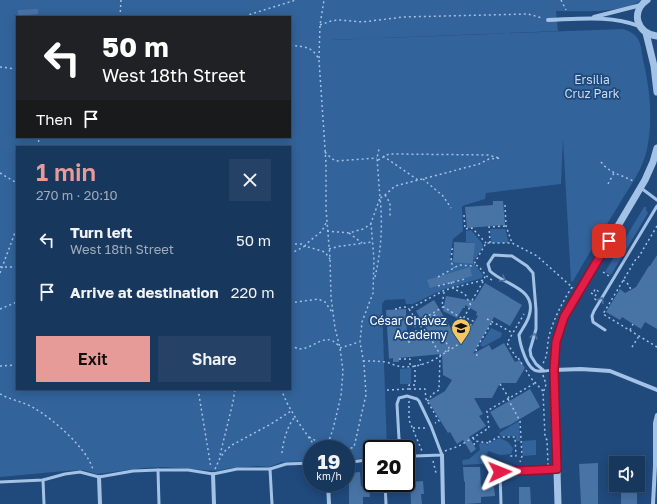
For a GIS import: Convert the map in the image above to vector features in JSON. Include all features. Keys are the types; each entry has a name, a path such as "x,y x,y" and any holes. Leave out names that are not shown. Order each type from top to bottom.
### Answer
{"street":[{"path":"640,26 637,16 641,6 647,0"},
{"path":"586,19 641,6"},
{"path":"548,20 586,19 627,21 640,26 646,32 657,36"},
{"path":"646,32 654,66 657,92"},
{"path":"558,504 554,370 556,342 564,317 640,188 653,162 657,148"},
{"path":"554,370 581,369 610,371 657,390"},
{"path":"653,504 655,423 657,415"},
{"path":"442,453 443,504"},
{"path":"213,474 214,504"},
{"path":"99,477 100,504"},
{"path":"328,492 329,504"}],"lane":[{"path":"640,188 657,200"},
{"path":"605,330 593,322 592,316 594,311 657,206"},
{"path":"543,370 536,364 530,350 536,323 533,273 527,266 512,256 494,255 488,264 490,271 524,292 529,298 529,317 519,334 524,353 532,368 538,371 554,370"},
{"path":"400,440 397,404 400,398 409,396 419,401 442,453 415,456"},
{"path":"0,482 43,480 65,474 80,472 99,477 133,471 158,470 188,470 213,474 238,468 270,469 286,464 303,463"},
{"path":"270,469 272,504"},
{"path":"501,504 500,472 557,469"},
{"path":"158,470 159,504"},
{"path":"43,480 44,504"},
{"path":"385,492 386,504"}],"path":[{"path":"121,0 121,16"},
{"path":"247,16 296,0"},
{"path":"324,0 320,25 319,60 326,152 327,222 331,297 343,371 341,396 330,440"},
{"path":"561,0 566,10"},
{"path":"320,25 339,20 363,22 402,17 528,14 548,20"},
{"path":"291,45 311,49 316,53 319,60"},
{"path":"0,67 16,69"},
{"path":"374,283 378,264 381,222 378,159 379,149"},
{"path":"326,152 336,161 378,159 389,154 488,154 501,158 489,159 479,164 423,180 395,186 380,198 371,223 374,283 373,293 362,322 360,342 366,395 355,443"},
{"path":"383,156 419,180"},
{"path":"601,162 606,168 614,173 634,181 640,188"},
{"path":"0,173 16,182"},
{"path":"608,184 614,173"},
{"path":"423,180 443,196 451,208"},
{"path":"385,195 390,203 390,216"},
{"path":"505,205 506,226 512,243"},
{"path":"464,215 465,229 472,228 486,244"},
{"path":"291,253 305,246 322,231 327,222"},
{"path":"328,231 349,233 363,229 371,223"},
{"path":"490,243 489,227 506,226"},
{"path":"657,226 623,280 604,314 657,347"},
{"path":"0,273 16,230"},
{"path":"349,233 362,244"},
{"path":"329,249 340,246 373,242"},
{"path":"291,244 301,244 325,252 330,260"},
{"path":"453,249 451,262 454,268"},
{"path":"438,277 459,265 473,266 474,264"},
{"path":"1,267 16,267"},
{"path":"464,317 485,276"},
{"path":"438,286 465,279"},
{"path":"396,310 396,308 409,309 445,291 484,280"},
{"path":"623,280 629,285 631,290"},
{"path":"452,282 453,288"},
{"path":"453,288 465,294 470,304"},
{"path":"443,307 445,291"},
{"path":"291,303 318,299 325,302 333,314"},
{"path":"0,309 16,302"},
{"path":"363,361 385,362 396,366 421,365 431,362 460,344 473,321 464,317 463,319 443,307"},
{"path":"417,337 415,324 429,318 428,316 443,307"},
{"path":"409,309 418,324 427,332 440,356 439,390 431,395 430,400 427,401"},
{"path":"487,319 513,333"},
{"path":"477,356 476,350 492,322"},
{"path":"630,330 634,324"},
{"path":"632,347 639,336"},
{"path":"444,338 449,348 444,351 445,352"},
{"path":"291,346 300,349 328,340 335,341 340,347"},
{"path":"340,347 360,342"},
{"path":"543,364 547,356"},
{"path":"399,359 410,358 410,366"},
{"path":"420,359 421,365"},
{"path":"0,366 16,365"},
{"path":"387,390 409,389 409,386 415,385 415,366"},
{"path":"543,377 546,382 546,387 543,392"},
{"path":"442,453 459,446 489,428 488,411 535,382"},
{"path":"500,384 520,421 522,455 520,462"},
{"path":"198,390 209,461 213,474"},
{"path":"213,474 220,458 235,390"},
{"path":"281,390 291,411 311,440"},
{"path":"0,394 34,408 47,417 78,444 86,454 94,473 99,477"},
{"path":"409,396 409,420 422,451 415,450"},
{"path":"220,458 232,445 271,424 291,411"},
{"path":"282,454 291,421 295,417"},
{"path":"308,436 315,440"},
{"path":"475,441 489,443 498,437 515,437 516,456"},
{"path":"473,438 475,441 474,445"},
{"path":"515,442 521,441"},
{"path":"432,455 436,468 436,474"},
{"path":"508,456 522,455"}],"green space":[{"name":"Ersilia Cruz Park","path":"0,0 641,0 624,8 613,10 556,11 558,31 330,40 623,29 634,34 640,42 648,85 650,128 645,156 632,184 573,281 571,282 563,139 561,184 486,193 485,199 462,206 463,231 453,239 450,259 475,265 483,275 482,278 442,290 413,304 406,304 405,299 385,300 382,304 387,440 363,440 363,458 355,460 355,440 303,440 303,461 282,462 269,467 258,466 231,468 216,471 163,467 97,474 83,470 0,477"},
{"path":"644,207 646,207 648,213 611,275 605,272"},
{"path":"490,229 505,229 509,243 491,243"},
{"path":"471,230 482,243 483,247 474,261 474,243 466,242 466,231"},
{"path":"491,328 502,333 501,337 483,347 480,345"},
{"path":"411,368 411,384 400,384 400,369"},
{"path":"519,421 520,441 516,441 516,436 501,436 499,433"},
{"path":"500,438 508,442 513,448 511,454 500,455 488,451 487,455 496,461 494,463 463,465 463,460 469,459 480,450 480,443 485,443 487,445 490,442"},
{"path":"536,440 536,455 523,456 522,441"}],"building":[{"path":"38,9 38,14 18,16 18,10"},
{"path":"493,201 503,201 505,225 467,228 465,207 493,205"},
{"path":"454,242 475,243 473,264 453,262"},
{"path":"657,255 657,329 645,322 641,329 622,317 620,320 606,312 620,289 625,293 636,287"},
{"path":"470,267 472,276 430,288 427,280"},
{"name":"César Chávez Academy","path":"485,283 522,305 510,326 494,317 473,354 489,345 492,350 504,343 515,362 520,360 525,368 516,383 501,383 492,398 474,398 483,414 479,416 486,426 469,437 476,449 471,453 463,440 457,444 450,432 448,433 428,401 445,391 452,380 443,375 442,354 399,358 399,362 393,362 393,358 389,359 386,310 406,309 407,338 431,336 416,311 434,300 461,345 468,332 460,327 464,321 472,326 478,316 476,315 477,312 465,305 465,308 463,308 457,318 443,311 446,296 474,301"},
{"path":"530,389 540,407 510,425 500,429 490,412"},
{"path":"598,463 598,504 581,504 579,464"},
{"path":"463,467 480,467 481,488 494,487 495,496 481,497 481,503 465,504 465,481 464,482"},
{"path":"355,472 360,472 363,492 370,492 370,497 363,497 363,504 349,504 349,492 355,492"},
{"path":"423,481 424,494 421,494 422,504 411,504 410,492 415,492 415,482"},
{"path":"519,487 530,487 531,504 519,504"},
{"path":"639,492 637,493 637,504 621,504 621,493 618,493"}],"place":[{"name":"César Chávez Academy","path":"461,345"}],"route":[{"path":"500,472 557,469 554,370 556,342 564,317 609,241"}]}
